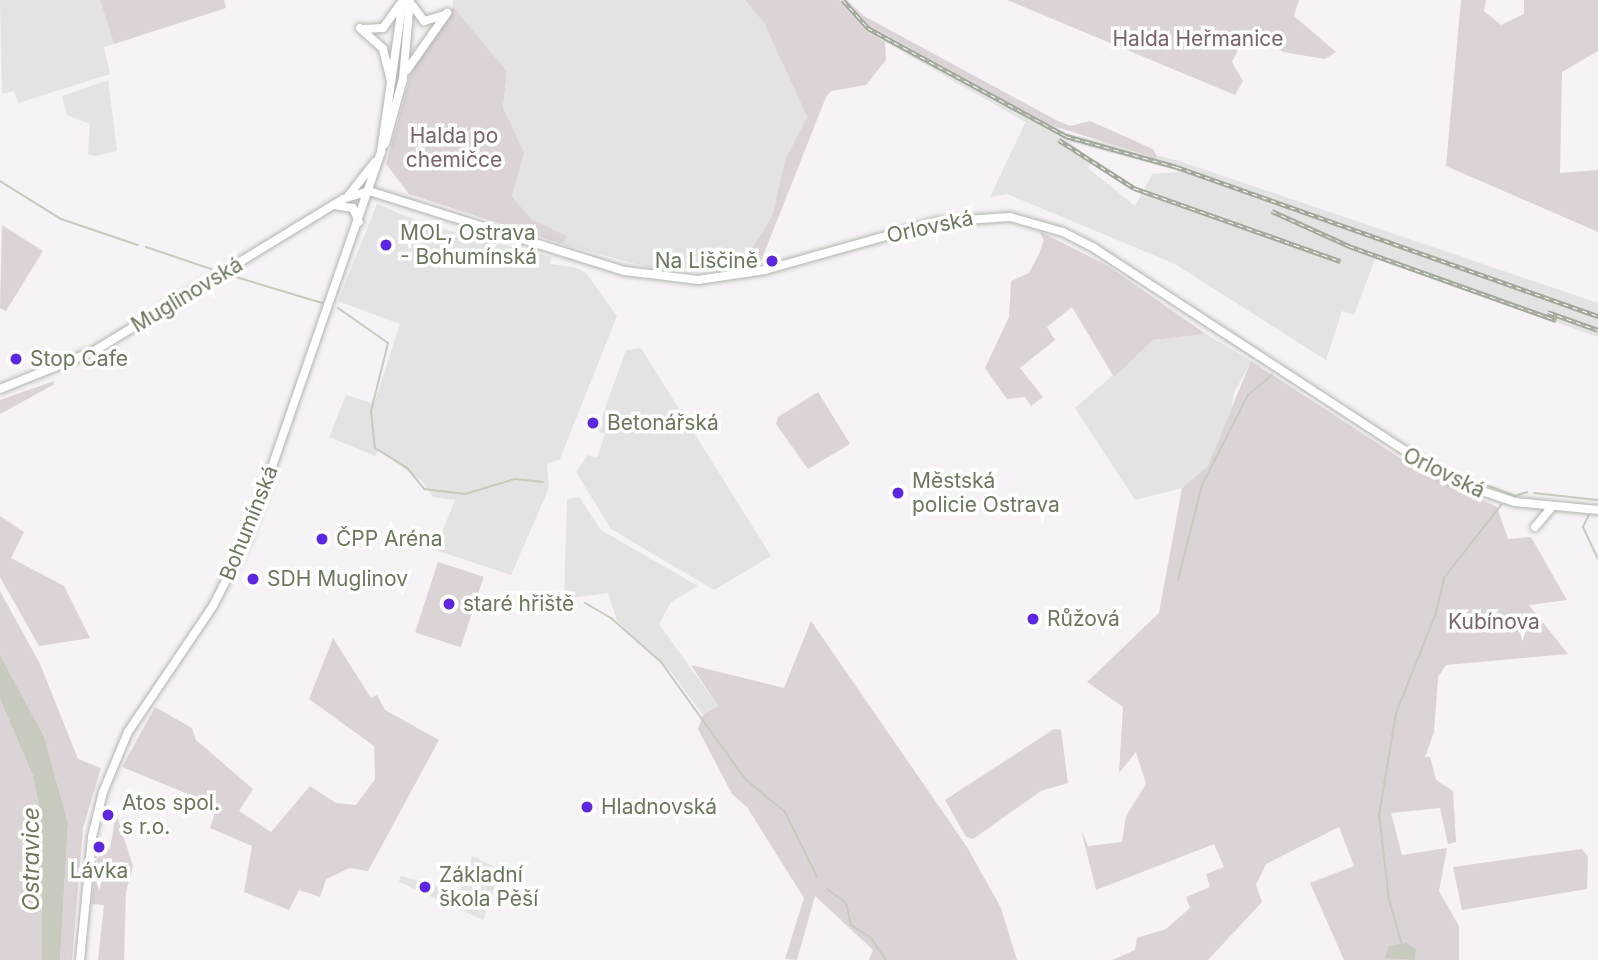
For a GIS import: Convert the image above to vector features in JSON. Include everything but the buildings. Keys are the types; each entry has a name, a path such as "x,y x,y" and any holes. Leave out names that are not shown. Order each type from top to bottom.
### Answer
{"main road":[{"path":"393,95 383,49 360,28 383,28 402,0"},
{"name":"Bohumínská","path":"381,152 393,95 402,0"},
{"path":"403,79 447,13 425,21 411,0"},
{"name":"Bohumínská","path":"80,960 92,837 116,755 242,551 359,222 381,152 403,79 411,0"},
{"path":"346,197 381,152"},
{"name":"Muglinovská","path":"0,388 107,344 346,197 369,191"},
{"name":"Orlovská","path":"369,191 625,271 698,280 765,270 936,222 992,216 1028,220 1094,248 1428,469 1478,492 1551,508 1598,510"},
{"path":"334,205 353,208 359,222"},
{"path":"1535,527 1551,508"}],"shaded area":[{"path":"0,0 100,0 114,44 104,47 110,74 18,103 14,91 2,94"},
{"path":"453,0 745,0 764,23 807,117 785,160 772,216 752,256 741,267 655,269 562,244 566,236 531,219 512,196 521,161 503,108 507,71 453,8"},
{"path":"839,0 847,0 870,26 905,47 1067,133 1179,161 1598,303 1598,337 1375,259 1354,315 1342,311 1326,360 1175,264 1007,194 990,197 1025,123 1034,127 866,31","holes":["1070,142 1179,172 1152,174 1135,206 1088,168 1093,161"]},
{"path":"108,80 117,151 95,156 88,154 90,124 67,115 62,96"},
{"path":"377,204 428,225 551,257 550,264 574,267 586,273 617,316 560,459 547,464 549,488 511,575 435,550 455,500 433,497 422,481 378,450 375,456 329,437 346,395 374,404 400,324 338,301"},
{"path":"1206,334 1251,361 1233,395 1232,415 1208,466 1182,488 1135,500 1075,408 1153,340"},
{"path":"641,348 771,556 714,590 611,529 576,472 588,455 597,458 605,434 597,431 626,350"},
{"path":"579,497 601,530 698,586 671,602 659,624 718,706 703,715 671,672 617,621 608,593 564,599 567,499"},
{"path":"0,655 44,736 68,823 60,960 42,960 41,816 33,776 0,699"},
{"name":"Základní škola Pěší","path":"472,856 501,870 483,920 399,882 401,876 459,892"},
{"path":"1407,943 1416,950 1415,960 1385,958 1389,946"}],"green space":[{"path":"100,0 224,0 226,8 114,44"},
{"path":"745,0 839,0 866,31 885,42 886,60 866,85 831,91 826,97 761,261 741,267 772,216 785,160 807,117 764,23"},
{"path":"847,0 864,16 1056,120 1070,126 1090,121 1153,149 1158,159 1047,124 870,26"},
{"name":"Halda Heřmanice","path":"1007,0 1299,0 1294,16 1336,52 1325,59 1283,52 1258,34 1244,38 1232,62 1243,81 1235,95"},
{"path":"1461,0 1486,0 1484,11 1501,25 1524,14 1524,0 1598,0 1598,51 1562,72 1560,173 1598,170 1598,232 1446,166"},
{"name":"Halda po chemičce","path":"453,7 507,71 503,108 524,153 512,196 531,219 567,236 562,244 409,194 386,164 414,63"},
{"path":"2,225 43,251 6,311 0,308"},
{"path":"1039,231 1108,266 1206,334 1153,340 1114,377 1072,307 1047,327 1055,340 1020,368 1043,397 1031,406 1025,397 1007,399 985,368 1009,317 1011,281 1029,273 1039,254 1044,240"},
{"name":"Kubínova","path":"1251,361 1417,469 1497,507 1508,539 1531,537 1567,600 1529,605 1568,654 1446,665 1438,677 1434,732 1425,757 1430,757 1436,780 1453,791 1456,842 1448,844 1440,808 1391,813 1402,855 1447,848 1439,891 1459,926 1459,960 1344,960 1310,883 1354,866 1339,827 1266,864 1256,885 1262,902 1208,960 1112,960 1135,950 1137,938 1166,929 1190,908 1186,897 1210,887 1206,874 1224,867 1214,844 1096,890 1081,830 1088,846 1122,842 1126,816 1146,784 1136,752 1119,773 1123,707 1087,682 1159,613 1182,488 1208,466"},
{"path":"54,381 53,385 0,414 0,400"},
{"path":"818,392 850,444 808,469 776,424 778,417"},
{"path":"0,516 24,532 11,558 64,586 90,638 39,646 0,577"},
{"name":"staré hřiště","path":"438,562 484,577 461,647 415,632"},
{"path":"0,591 40,664 78,759 101,768 83,828 72,960 60,960 68,823 44,736 0,655"},
{"path":"811,621 967,847 1001,908 1017,960 869,960 873,950 815,896 797,960 785,959 804,898 747,807 732,794 698,729 703,715 718,706 691,665 784,688"},
{"path":"333,638 371,698 377,695 385,710 439,740 368,871 350,868 326,879 320,897 299,890 289,910 244,892 252,846 210,828 217,806 122,767 155,707 192,728 196,740 253,789 239,811 271,832 310,786 336,803 356,805 375,779 374,746 309,699"},
{"path":"0,699 33,776 41,816 42,960 0,960"},
{"path":"1054,729 1061,730 1068,783 1041,791 973,839 966,837 945,800"},
{"path":"116,813 133,866 126,892 124,960 98,960 104,905 91,904 100,844 110,849"},
{"path":"1582,849 1588,857 1587,889 1462,910 1453,867"}],"waterway":[{"path":"0,181 61,219 138,245"},
{"path":"146,247 211,269"},
{"path":"236,277 322,303"},
{"path":"338,308 388,343 371,411 375,448 408,469 424,489 465,494 515,479 543,482"},
{"path":"1178,580 1202,485 1248,395 1272,375"},
{"path":"1437,466 1515,496"},
{"path":"1515,496 1527,492"},
{"path":"1534,493 1598,500"},
{"path":"1402,945 1389,900 1379,815 1396,713 1436,613 1444,578 1501,505"},
{"path":"1590,513 1583,527 1598,559"},
{"path":"585,603 611,618 661,662 745,779 785,812 817,877"},
{"path":"827,889 846,903 851,925 871,938 886,960"}],"railway":[{"path":"843,0 868,28 1066,136 1177,167 1598,316"},
{"path":"1059,140 1134,188 1340,261"},
{"path":"1272,211 1349,246 1556,320"},
{"path":"1548,312 1598,330"}],"place":[{"name":"MOL, Ostrava - Bohumínská","path":"386,245"},
{"name":"Na Liščině","path":"772,261"},
{"name":"Stop Cafe","path":"16,359"},
{"name":"Betonářská","path":"593,423"},
{"name":"Městská policie Ostrava","path":"898,493"},
{"name":"ČPP Aréna","path":"322,539"},
{"name":"SDH Muglinov","path":"253,579"},
{"name":"staré hřiště","path":"449,604"},
{"name":"Růžová","path":"1033,619"},
{"name":"Hladnovská","path":"587,807"},
{"name":"Atos spol. s r.o.","path":"108,815"},
{"name":"Lávka","path":"99,847"},
{"name":"Základní škola Pěší","path":"425,887"}],"water label":[{"name":"Ostravice","path":"31,859"}]}
